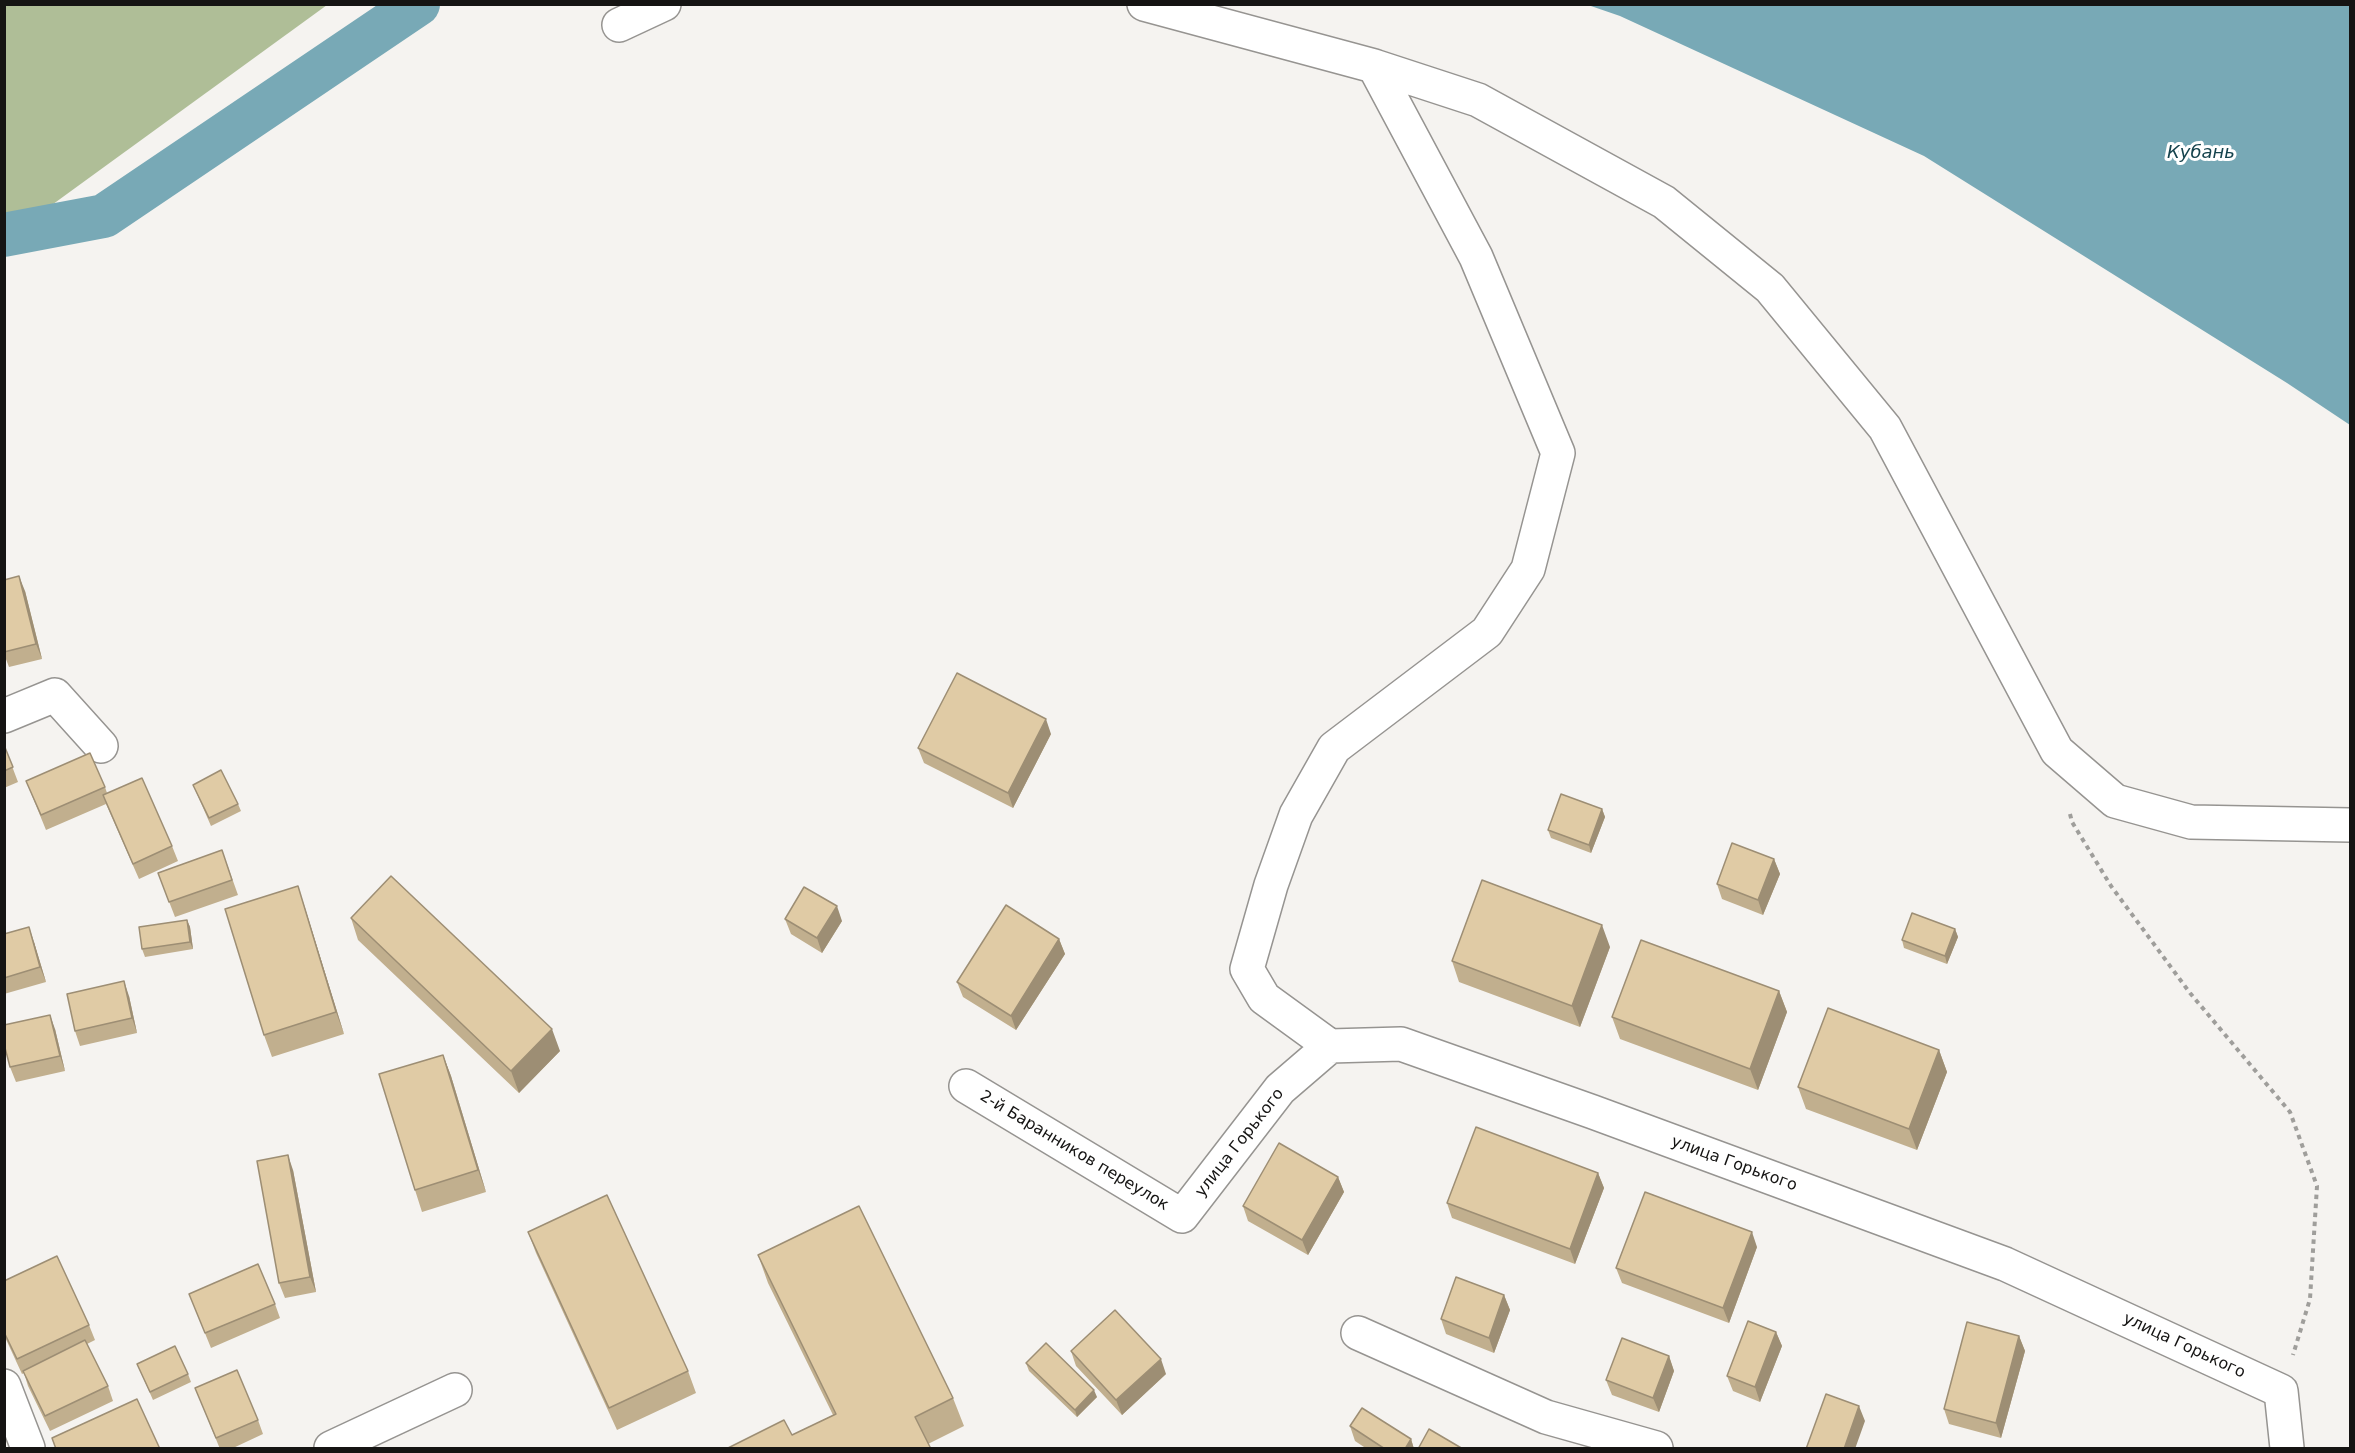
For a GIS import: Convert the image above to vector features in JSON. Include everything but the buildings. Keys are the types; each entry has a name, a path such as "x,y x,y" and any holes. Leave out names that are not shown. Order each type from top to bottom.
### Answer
{"street":[{"path":"619,25 664,4"},
{"path":"1144,4 1374,66 1478,100 1664,202 1770,288 1885,428 2057,751 2115,801 2191,822 2350,825"},
{"path":"1330,1046 1264,998 1247,969 1271,885 1296,815 1334,748 1487,632 1528,570 1558,453 1476,257 1374,66"},
{"path":"4,716 56,696 101,747"},
{"name":"улица Горького","path":"1182,1216 1280,1089 1330,1046 1401,1044 1593,1112 2005,1264 2281,1391"},
{"name":"2-й Баранников переулок","path":"966,1086 1182,1216"},
{"path":"1358,1333 1546,1417 1656,1449"},
{"path":"4,1386 28,1449"},
{"path":"330,1449 455,1389"},
{"path":"2281,1391 2287,1449"}],"path":[{"path":"2069,812 2072,822 2111,886 2190,993 2290,1112 2294,1122 2317,1186 2310,1299 2281,1391"}],"green space":[{"path":"5,4 327,4 327,5 5,239"}],"water":[{"name":"Кубань","path":"1588,5 2350,5 2350,425 2287,383 1924,156 1620,16"}],"waterway":[{"path":"4,235 104,216 418,4"}]}
